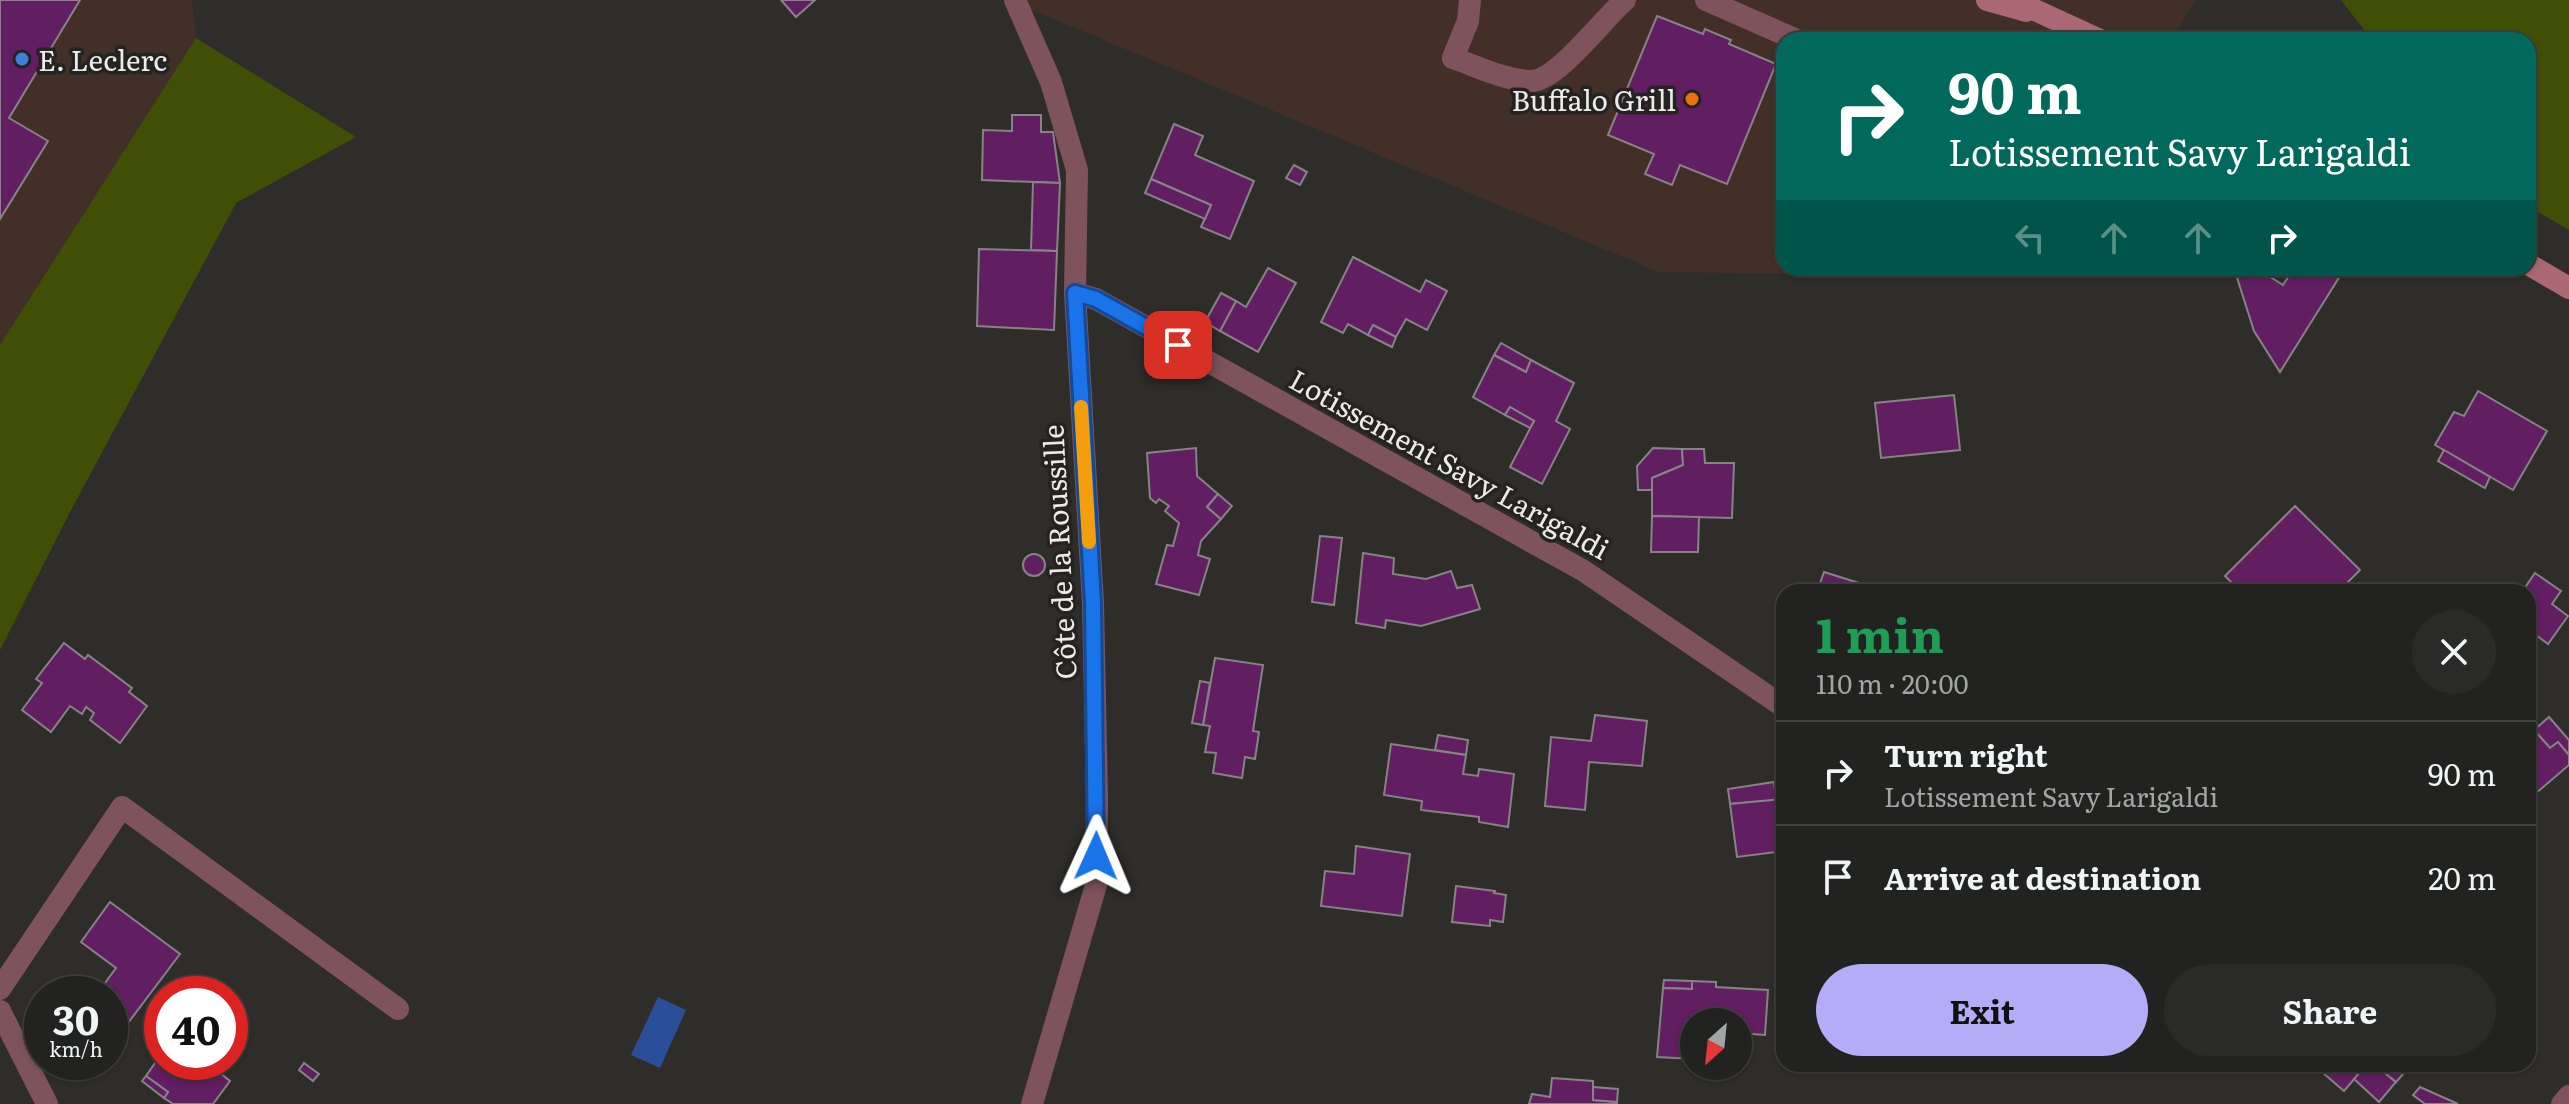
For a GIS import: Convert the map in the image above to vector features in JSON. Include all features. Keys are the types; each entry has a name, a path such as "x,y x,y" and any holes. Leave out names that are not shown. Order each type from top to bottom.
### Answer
{"main road":[{"path":"1987,0 2043,15"},
{"path":"2013,0 2082,32"},
{"path":"2536,269 2569,288"}],"street":[{"name":"Côte de la Roussille","path":"1015,0 1051,82 1077,170 1075,293 1093,603 1097,798 1096,885 1032,1104"},
{"path":"1484,0 1469,10 1453,58 1502,76 1535,81 1554,71 1625,0"},
{"path":"1706,0 1779,32"},
{"name":"Lotissement Savy Larigaldi","path":"1075,293 1096,299 1584,571 1776,702"},
{"path":"0,989 122,807 398,1009"},
{"path":"0,1011 47,1104"},
{"path":"2562,1104 2569,1096"}],"shaded area":[{"path":"0,0 192,0 196,38 0,345"},
{"path":"1008,0 2196,0 2176,32 1776,32 1776,273 1659,272"},
{"path":"1989,276 2072,276 2072,277"}],"green space":[{"path":"2341,0 2569,0 2569,230 2536,211 2536,32 2366,32"},
{"path":"196,38 356,137 236,203 70,512 0,650 0,345"}],"water":[{"path":"658,997 686,1010 660,1068 631,1055"}],"building":[{"name":"E. Leclerc","path":"0,0 80,0 9,118 48,141 0,219"},
{"path":"781,0 815,0 796,17"},
{"name":"Buffalo Grill","path":"1657,16 1703,34 1705,29 1731,40 1729,44 1776,64 1727,184 1680,165 1672,185 1645,174 1654,154 1608,135"},
{"path":"1012,115 1041,115 1041,132 1053,132 1060,183 982,180 983,130 1012,131"},
{"path":"1174,124 1203,136 1195,155 1254,181 1230,239 1201,227 1211,205 1151,179"},
{"path":"1294,165 1307,172 1300,185 1286,178"},
{"path":"1151,179 1211,205 1205,219 1145,193"},
{"path":"1033,182 1060,183 1057,251 1031,250"},
{"path":"979,249 1057,251 1054,330 977,326"},
{"path":"1353,257 1420,292 1426,280 1447,291 1427,330 1406,319 1396,337 1373,325 1368,335 1348,324 1343,333 1321,322"},
{"path":"1268,268 1296,283 1258,352 1220,331 1236,301 1246,307"},
{"path":"2237,276 2269,276 2283,285 2289,276 2340,276 2280,372 2254,331"},
{"path":"1221,293 1236,301 1220,331 1205,322"},
{"path":"1373,325 1396,337 1392,347 1368,335"},
{"path":"1501,343 1531,360 1526,372 1494,355"},
{"path":"1494,355 1526,372 1531,360 1574,383 1556,421 1570,429 1542,484 1510,467 1534,421 1510,407 1505,415 1473,397"},
{"path":"2478,391 2547,431 2513,490 2435,445 2454,412 2464,416"},
{"path":"1954,395 1960,450 1881,458 1875,403"},
{"path":"1510,407 1534,421 1530,428 1505,415"},
{"path":"1196,448 1197,476 1218,494 1207,507 1221,519 1201,541 1198,555 1210,559 1199,595 1156,584 1167,545 1173,546 1179,523 1165,511 1169,506 1159,499 1156,503 1150,498 1147,453"},
{"path":"1653,448 1682,449 1683,465 1652,478 1652,490 1638,490 1637,466"},
{"path":"1682,449 1704,449 1705,463 1734,463 1732,518 1652,516 1652,478 1683,465"},
{"path":"2444,450 2490,477 2485,488 2438,461"},
{"path":"1218,494 1232,506 1221,519 1207,507"},
{"path":"2295,506 2360,570 2346,584 2233,584 2225,576"},
{"path":"1652,516 1699,517 1698,552 1651,552"},
{"path":"1320,536 1342,538 1334,605 1312,602"},
{"path":"1363,553 1394,558 1393,574 1426,579 1451,571 1457,588 1472,585 1480,609 1421,626 1386,620 1385,628 1356,623"},
{"path":"1034,554 1042,557 1045,565 1042,573 1034,576 1026,573 1023,565 1026,557"},
{"path":"1824,572 1862,584 1820,584"},
{"path":"2535,573 2561,591 2552,604 2568,616 2548,644 2536,635 2536,584 2527,584"},
{"path":"64,643 85,659 88,655 132,688 129,692 147,706 120,743 90,720 94,713 86,707 82,714 70,706 51,732 22,710 42,683 36,679"},
{"path":"1215,658 1263,665 1253,731 1259,732 1255,759 1245,757 1242,778 1213,773 1216,753 1205,752 1210,726 1203,725"},
{"path":"1200,681 1210,683 1203,725 1192,723"},
{"path":"1595,715 1647,721 1642,766 1589,762 1585,810 1545,806 1551,737 1591,741"},
{"path":"2549,717 2569,740 2569,755 2558,742 2550,748 2536,728"},
{"path":"2536,732 2550,748 2558,742 2569,755 2569,765 2536,793"},
{"path":"1438,735 1468,740 1466,755 1435,750"},
{"path":"1391,744 1466,755 1463,774 1478,776 1479,769 1514,774 1508,827 1479,822 1479,817 1421,810 1422,801 1384,795"},
{"path":"1774,782 1776,800 1730,804 1728,789"},
{"path":"1776,800 1776,852 1737,857 1730,804"},
{"path":"1356,846 1410,854 1402,916 1321,906 1325,871 1354,874"},
{"path":"1456,886 1506,895 1503,922 1490,920 1490,926 1452,922"},
{"path":"110,902 180,954 163,976 144,976 144,1002 128,1023 128,976 110,976 116,968 81,942"},
{"path":"1664,980 1692,981 1692,989 1663,988"},
{"path":"1692,981 1716,982 1716,987 1768,990 1765,1035 1752,1034 1752,1008 1680,1008 1680,1058 1657,1057 1663,988 1692,989"},
{"path":"304,1063 319,1074 313,1081 299,1070"},
{"path":"2324,1072 2360,1072 2344,1091"},
{"path":"2360,1072 2384,1072 2396,1082 2379,1102 2354,1079"},
{"path":"2384,1072 2405,1072 2396,1082"},
{"path":"1552,1078 1593,1081 1593,1100 1617,1104 1529,1104 1532,1094 1550,1097"},
{"path":"152,1080 230,1081 213,1104 173,1104 164,1098 168,1092"},
{"path":"152,1080 168,1092 164,1098 142,1081"},
{"path":"1593,1087 1618,1089 1617,1102 1593,1100"},
{"path":"2420,1087 2458,1104 2425,1104 2413,1095"}],"slow traffic":[{"path":"1081,407 1089,542"}],"place":[{"name":"E. Leclerc","path":"22,59"},
{"name":"Buffalo Grill","path":"1692,99"}],"route":[{"path":"1096,856 1093,603 1075,293 1096,299 1178,345"}]}
